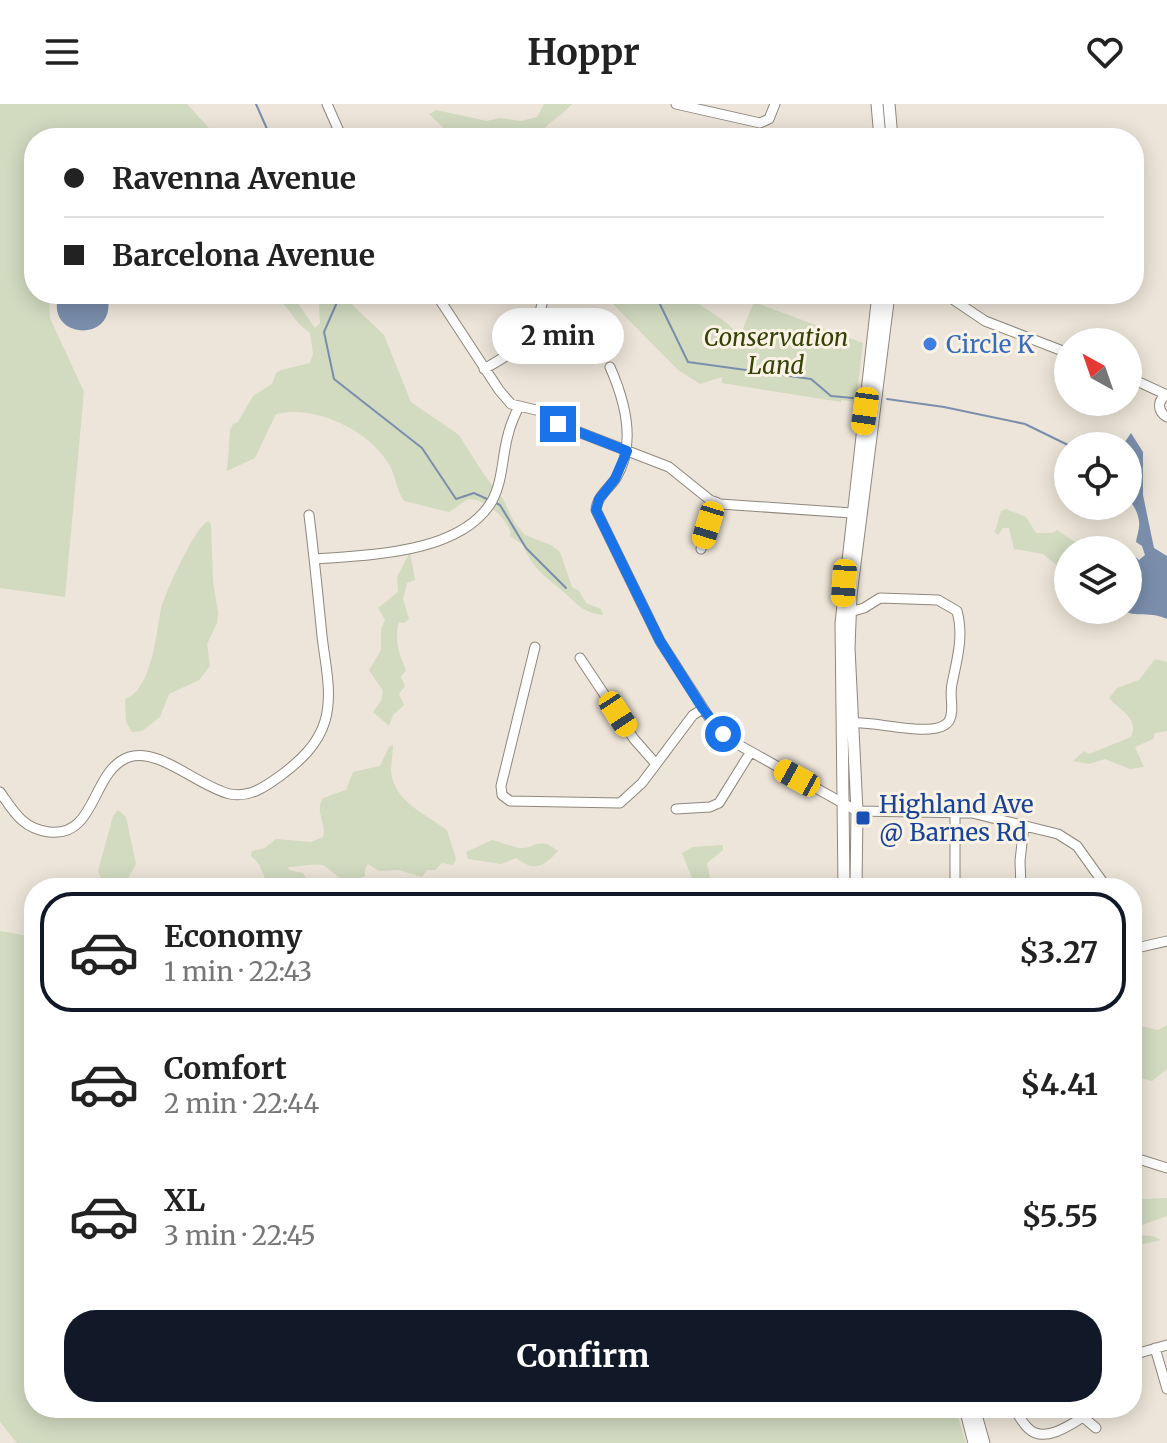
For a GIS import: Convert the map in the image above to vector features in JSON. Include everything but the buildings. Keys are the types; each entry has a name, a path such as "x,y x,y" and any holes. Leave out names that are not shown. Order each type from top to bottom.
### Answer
{"main road":[{"path":"877,104 879,128"},
{"path":"889,104 891,128"},
{"path":"844,878 841,623 877,304"},
{"path":"856,878 857,811 850,612 888,304"},
{"path":"968,1418 974,1443"},
{"path":"978,1418 984,1443"}],"street":[{"path":"327,104 338,128"},
{"path":"676,104 753,123 766,121 775,104"},
{"path":"442,304 484,369 511,404 536,410"},
{"path":"484,369 513,353 527,340 537,324 542,304"},
{"path":"960,304 985,321 1054,348"},
{"path":"610,367 626,419 627,451 615,479 599,499 596,510 651,626 703,709 723,734 750,753 857,811 955,812 1058,834 1072,842 1099,878"},
{"path":"1142,384 1164,398 1160,411 1167,417"},
{"path":"315,559 411,549 437,541 479,517 497,489 508,432 519,406"},
{"path":"558,424 669,467 716,502 852,513"},
{"path":"701,549 716,502"},
{"path":"0,792 22,823 39,831 54,833 77,825 84,818 106,778 127,758 148,755 231,794 256,792 277,779 313,746 326,718 328,688 309,515"},
{"path":"851,595 871,603"},
{"path":"850,612 880,598 938,600 957,611 961,625 949,695 950,719 937,728 896,728 873,722 852,723"},
{"path":"535,647 501,786 505,799 518,803 615,804 630,796 693,715 703,709"},
{"path":"580,658 634,739 656,764"},
{"path":"676,809 710,807 719,803 750,753"},
{"path":"955,812 955,878"},
{"path":"1021,878 1024,825"},
{"path":"1142,947 1167,941"},
{"path":"1142,1160 1167,1168"},
{"path":"1142,1352 1167,1345"},
{"path":"1155,1348 1167,1389"},
{"path":"1020,1418 1028,1429 1042,1436 1057,1432 1077,1418"},
{"path":"1088,1418 1096,1428"}],"green space":[{"path":"0,104 187,104 209,128 24,128 24,304 49,304 50,318 84,392 65,597 0,588"},
{"path":"544,104 572,104 544,128 444,128 429,114 436,110 487,121 500,118 521,121 537,117"},
{"path":"284,304 299,304 315,328 320,323 320,304 351,304 384,335 411,402 459,435 503,499 515,524 525,535 560,552 572,587 579,591 586,603 601,609 603,615 584,609 543,574 523,545 510,536 504,520 488,505 468,499 449,512 404,501 390,466 381,453 340,423 308,413 276,414 255,458 227,471 230,430 253,396 272,384 276,373 281,370 310,363 313,354 310,333"},
{"name":"Conservation Land","path":"613,304 699,304 740,336 753,304 759,304 863,343 856,402 722,383 722,377 700,384 678,370"},
{"path":"1006,509 1026,517 1036,533 1057,530 1066,536 1054,536 1054,563 1043,554 1014,549 1009,528 1003,528 998,535 995,532 1001,511"},
{"path":"208,521 211,524 213,581 218,613 217,623 207,644 210,666 199,680 169,694 160,717 142,731 132,732 126,722 125,699 134,694 147,673 168,589 188,548"},
{"path":"410,552 415,580 407,583 403,599 409,619 399,622 397,634 399,652 406,670 401,677 405,686 399,694 404,705 393,715 389,726 373,712 381,701 383,691 369,670 381,650 381,629 385,620 378,608 398,592 397,577"},
{"path":"1155,659 1167,662 1167,731 1155,733 1153,739 1135,747 1144,767 1130,769 1105,759 1089,764 1073,761 1084,751 1089,754 1131,737 1131,719 1109,698 1117,688 1139,680"},
{"path":"393,745 393,782 404,799 447,830 456,859 453,865 442,863 435,870 427,870 422,877 399,870 379,871 368,864 365,876 340,878 323,865 315,864 288,867 289,870 303,873 306,878 265,878 259,864 251,856 252,851 265,848 276,839 311,842 323,837 320,808 323,798 346,790 353,772 380,766"},
{"path":"118,810 126,817 136,864 128,878 101,878 98,871 113,816"},
{"path":"492,840 519,848 546,844 558,851 538,866 528,865 516,858 501,864 468,859 466,852"},
{"path":"723,845 723,850 707,863 710,878 692,878 682,853 693,847"},
{"path":"0,931 24,935 24,1418 958,1418 966,1443 17,1443 0,1422"},
{"path":"1167,1025 1167,1069 1152,1081 1142,1078 1142,1026 1158,1030"},
{"path":"1167,1198 1167,1216 1142,1225 1142,1199"},
{"path":"1142,1235 1153,1236 1161,1240 1142,1244"}],"water":[{"path":"58,304 108,304 108,311 103,322 93,329 82,330 71,328 62,321"},
{"path":"1142,450 1143,495 1154,548 1167,556 1167,619 1142,614 1142,558 1145,555 1142,536 1137,536 1139,521 1142,520"}],"waterway":[{"path":"256,104 267,128"},
{"path":"336,304 324,332 334,379 422,448 456,499 474,493 487,499"},
{"path":"660,304 688,362 811,379 831,396 853,398"},
{"path":"887,399 1025,424 1054,438"},
{"path":"496,503 526,548 566,588"}],"place":[{"name":"Circle K","path":"930,344"},
{"name":"Highland Ave @ Barnes Rd","path":"863,818"}],"route":[{"path":"558,424 627,451 615,479 596,504 596,510 660,641 703,709 723,734"}]}
